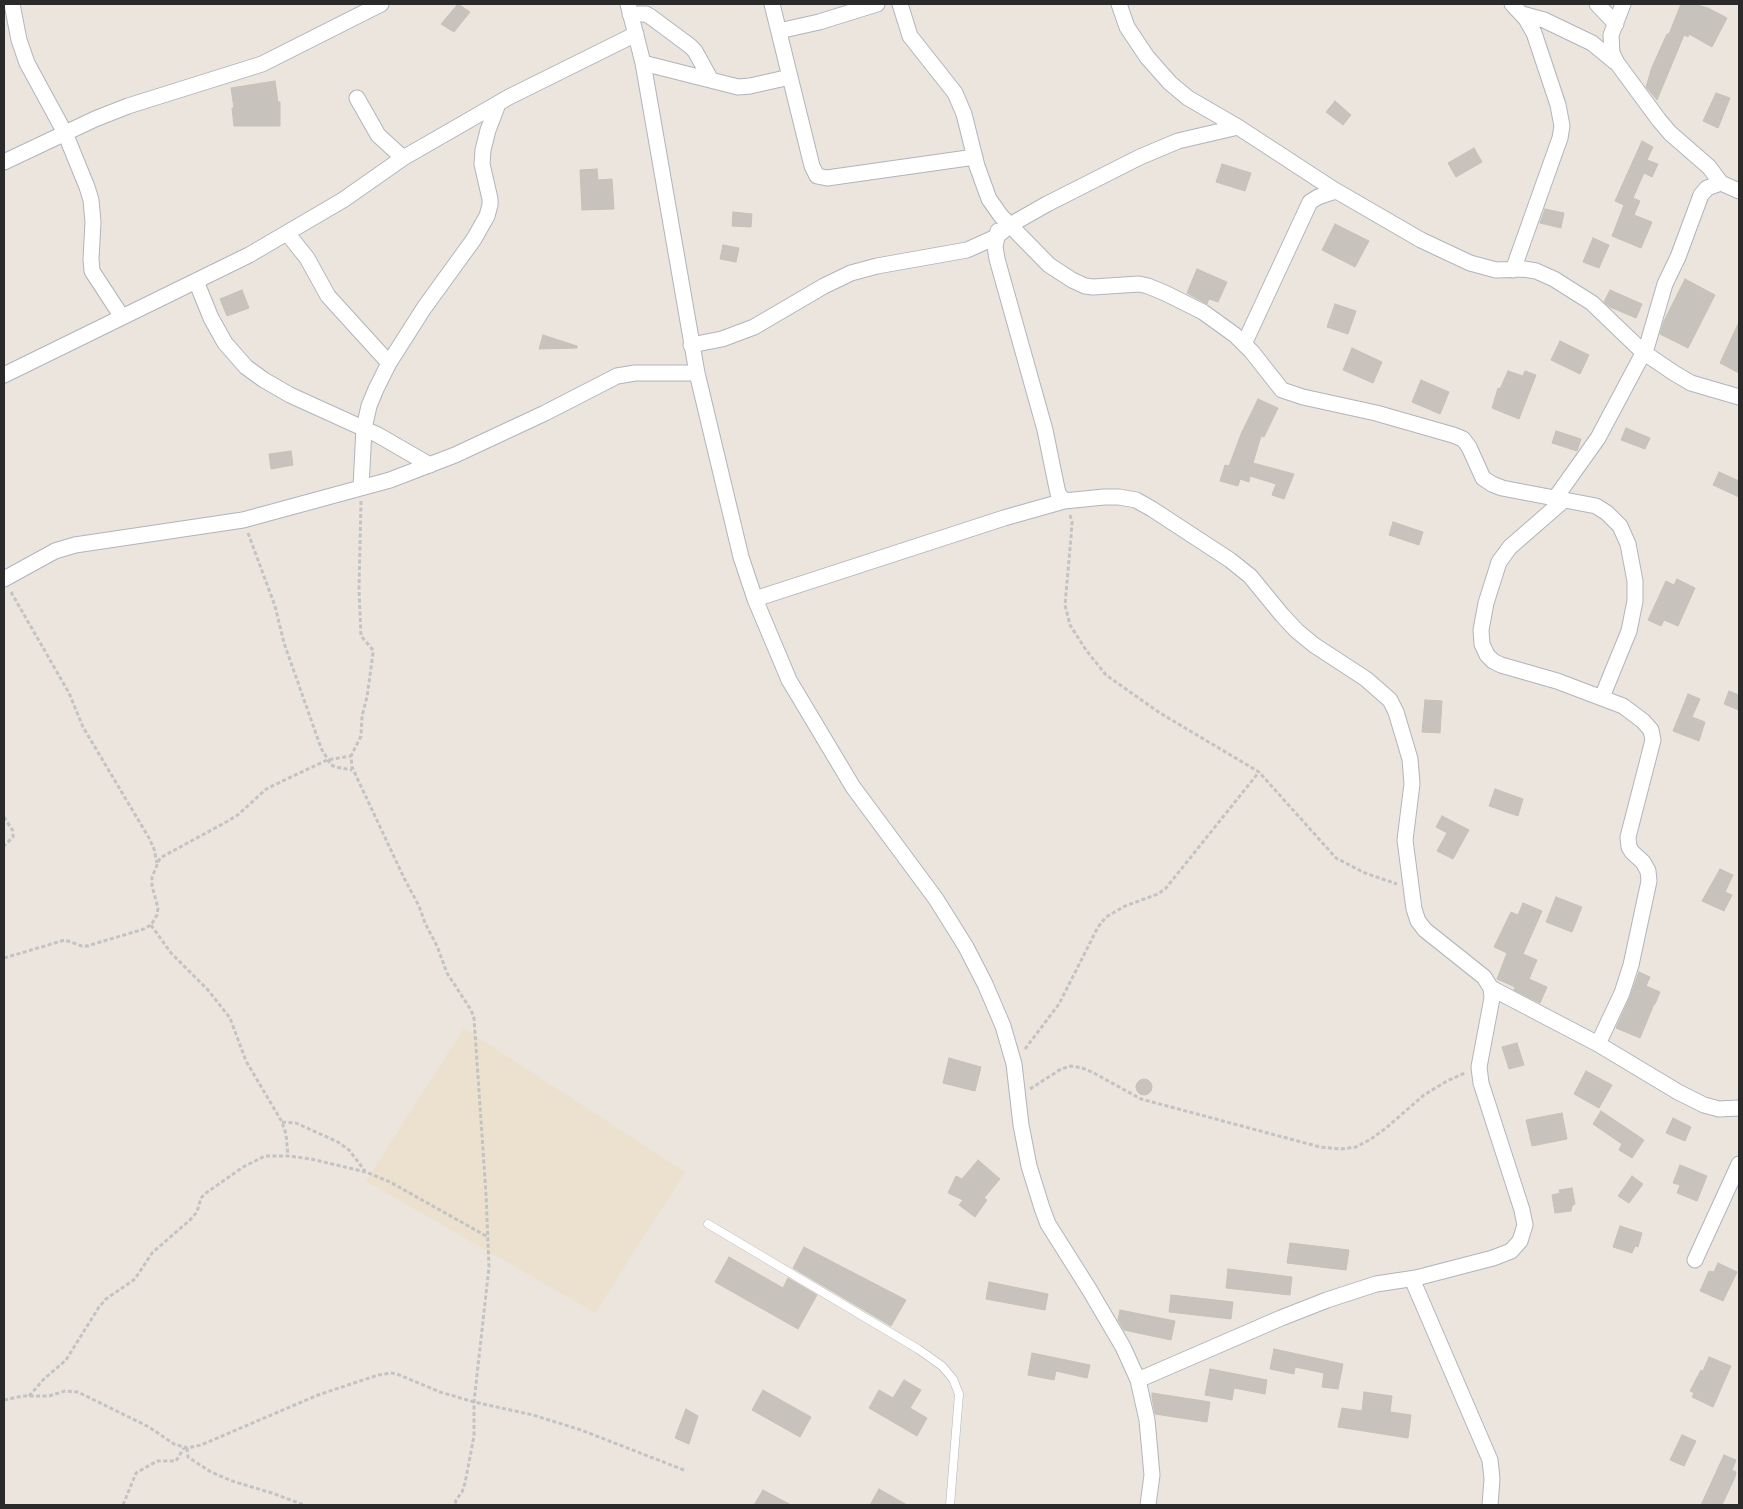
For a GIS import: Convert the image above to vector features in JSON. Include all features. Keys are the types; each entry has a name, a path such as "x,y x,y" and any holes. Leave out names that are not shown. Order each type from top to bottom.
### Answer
{"street":[{"path":"12,4 19,40 28,63 65,133 91,200 93,222 92,271 122,317"},
{"path":"4,162 95,118 262,64 381,4"},
{"path":"772,4 814,172 821,178 975,157"},
{"path":"779,31 819,22 877,4"},
{"path":"900,4 910,36 955,93 964,114 982,183 989,199 1006,220 1049,265 1072,280 1094,287 1139,284 1148,286 1203,312 1235,335 1282,390 1303,397 1376,412 1454,435 1463,440 1469,447 1484,478 1492,484 1502,488 1596,506 1607,513 1620,526 1628,544 1635,580 1635,601 1628,631 1602,697"},
{"path":"1119,4 1127,27 1147,56 1170,83 1188,98 1238,127 1336,191 1421,240 1470,263 1496,270 1524,269 1536,271 1574,290 1592,303 1643,352 1690,383 1739,397"},
{"path":"1597,4 1616,24"},
{"path":"1623,4 1611,36 1610,45 1617,63 1670,133 1709,167 1721,183 1739,190"},
{"path":"629,9 643,63 691,345 741,558 789,680 848,779 936,899 966,946 985,984 1003,1026 1014,1064 1029,1166 1048,1224 1123,1347 1138,1380 1147,1420 1152,1475 1148,1505"},
{"path":"629,9 651,17 690,46 695,51 711,80"},
{"path":"1517,9 1592,42 1617,63"},
{"path":"1513,270 1560,138 1562,126 1558,105 1537,41 1526,19 1517,9"},
{"path":"4,375 250,255 342,200 403,158 498,104 636,34"},
{"path":"643,63 738,87 790,77"},
{"path":"357,98 378,135 403,158"},
{"path":"361,488 364,428 369,406 389,363 424,308 474,239 487,216 490,198 482,164 483,150 498,104"},
{"path":"1064,501 1058,493 1045,430 997,259 996,237 1006,220 1140,157 1178,141 1238,127"},
{"path":"1598,1044 1625,984 1636,946 1649,881 1648,871 1643,862 1629,847 1628,837 1653,740 1651,730 1643,720 1623,706 1557,681 1493,661 1487,655 1482,644 1481,630 1486,603 1499,562 1510,547 1560,498 1598,438 1652,331 1665,284 1678,257 1701,195 1707,188 1721,183"},
{"path":"1244,344 1310,202 1336,191"},
{"path":"287,233 307,258 328,296 389,363"},
{"path":"691,345 722,339 754,327 824,286 851,273 877,266 967,250 996,237"},
{"path":"196,281 211,318 224,343 246,367 290,395 364,428 430,465"},
{"path":"4,579 49,553 75,545 243,520 390,480 455,455 545,413 616,376 636,374 697,374"},
{"path":"756,598 1004,518 1064,501 1104,497 1136,500 1230,560 1250,576 1297,631 1314,645 1366,678 1390,700 1396,712 1410,759 1412,784 1404,840 1414,909 1418,921 1425,930 1484,977 1491,988 1492,998 1480,1067 1480,1083 1522,1210 1525,1225 1520,1241 1511,1250 1493,1258 1412,1279 1376,1284 1327,1300 1138,1380"},
{"path":"1491,988 1598,1044 1678,1092 1704,1105 1719,1109 1739,1108"},
{"path":"1695,1260 1739,1164"},
{"path":"1412,1279 1490,1460 1492,1479 1490,1505"}],"lane":[{"path":"708,1224 942,1366 953,1379 959,1394 950,1505"}],"path":[{"path":"361,488 359,589 361,636 373,652 367,697 362,716 361,736 351,756 353,770 419,906 447,972 474,1018 488,1238 488,1276 474,1402 474,1436 465,1483 455,1505"},
{"path":"1064,501 1072,522 1065,605 1070,625 1086,650 1106,675 1160,713 1259,772 1336,858 1365,874 1411,889"},
{"path":"243,520 275,606 279,626 302,698 327,760 336,767 353,770"},
{"path":"4,579 69,693 83,727 149,838 157,863"},
{"path":"4,958 65,940 87,946 144,929 151,925 157,916 158,908 152,886 152,877 157,863 165,854 239,814 264,790 327,760 351,756"},
{"path":"1014,1064 1059,1004 1098,927 1106,917 1125,906 1158,894 1166,888 1259,772"},
{"path":"4,817 13,831 13,837 4,846"},
{"path":"151,925 171,953 208,990 230,1018 246,1060 282,1122 286,1134 288,1156"},
{"path":"1018,1096 1061,1069 1071,1066 1092,1072 1141,1099 1320,1147 1341,1149 1356,1146 1371,1139 1424,1095 1480,1067"},
{"path":"282,1122 296,1123 338,1142 348,1150 366,1172"},
{"path":"29,1396 51,1372 66,1360 98,1307 106,1299 135,1279 152,1253 197,1212 206,1193 256,1159 265,1156 288,1156 366,1172 390,1182 488,1238"},
{"path":"4,1400 29,1396 41,1397 65,1391 78,1392 142,1424 174,1444 185,1448 201,1445 318,1394 378,1375 397,1374 440,1392 474,1402 533,1415 580,1430 684,1470"},
{"path":"123,1505 130,1483 136,1473 157,1461 176,1461 185,1448"},
{"path":"185,1448 188,1457 211,1472 232,1482 304,1505"}],"shaded area":[{"path":"464,1028 685,1172 595,1313 366,1181"}],"building":[{"path":"458,4 470,12 454,32 441,24"},
{"path":"1681,4 1694,4 1708,8 1727,18 1712,47 1689,34 1688,37 1684,35 1657,100 1646,87 1652,67 1667,34 1669,34"},
{"path":"275,81 278,102 280,102 280,126 234,126 231,88"},
{"path":"1716,93 1730,98 1718,128 1703,121"},
{"path":"1335,101 1351,115 1343,125 1326,112"},
{"path":"1642,141 1653,147 1647,160 1658,164 1652,177 1644,173 1633,198 1640,201 1634,215 1652,222 1641,248 1612,236 1624,205 1615,201"},
{"path":"1474,148 1482,162 1456,177 1448,163"},
{"path":"1222,164 1251,173 1245,191 1216,182"},
{"path":"597,169 598,180 612,179 614,209 582,210 580,170"},
{"path":"1545,209 1564,213 1561,228 1540,223"},
{"path":"733,212 752,214 751,227 732,226"},
{"path":"1335,224 1369,241 1355,267 1322,250"},
{"path":"1593,238 1609,245 1599,268 1583,262"},
{"path":"723,245 739,248 736,262 720,259"},
{"path":"1197,269 1227,282 1218,302 1209,299 1207,304 1187,293"},
{"path":"1685,279 1715,295 1688,348 1660,334 1664,321"},
{"path":"242,290 249,308 227,316 220,299"},
{"path":"1610,290 1642,304 1636,318 1610,307 1604,302"},
{"path":"1335,304 1356,311 1348,334 1327,327"},
{"path":"1739,322 1739,373 1720,363"},
{"path":"543,335 577,346 577,348 539,349"},
{"path":"1560,341 1589,355 1580,374 1551,360"},
{"path":"1352,348 1382,362 1373,383 1343,370"},
{"path":"1508,371 1523,376 1525,371 1536,375 1519,419 1492,408 1498,388 1500,389"},
{"path":"1421,380 1449,392 1440,414 1412,402"},
{"path":"1258,399 1278,408 1264,437 1261,436 1253,463 1294,474 1284,499 1272,495 1276,484 1250,476 1249,482 1240,479 1238,486 1220,481 1225,465 1229,466 1241,434"},
{"path":"1626,428 1650,438 1645,449 1621,440"},
{"path":"1556,431 1581,439 1577,451 1552,443"},
{"path":"291,451 293,465 271,469 269,454"},
{"path":"1719,472 1739,481 1739,497 1713,485"},
{"path":"1393,522 1423,532 1419,545 1389,535"},
{"path":"1677,579 1695,588 1678,626 1664,620 1661,626 1648,620 1666,581 1674,585"},
{"path":"1729,691 1739,695 1739,710 1724,704"},
{"path":"1688,694 1700,699 1692,717 1705,722 1699,741 1673,731"},
{"path":"1425,700 1442,701 1440,733 1422,732"},
{"path":"1495,789 1523,799 1518,816 1489,806"},
{"path":"1442,816 1469,830 1453,859 1437,851 1447,833 1436,827"},
{"path":"1720,869 1733,875 1725,892 1732,895 1724,911 1702,901"},
{"path":"1556,897 1582,907 1572,932 1546,922"},
{"path":"1523,903 1542,911 1523,954 1537,960 1529,979 1547,987 1540,1003 1514,990 1515,987 1497,979 1507,953 1494,947 1511,912 1518,915"},
{"path":"1639,972 1650,977 1646,986 1660,992 1640,1038 1616,1028"},
{"path":"1517,1043 1524,1065 1509,1069 1502,1047"},
{"path":"949,1058 981,1067 975,1091 943,1083"},
{"path":"1586,1071 1612,1085 1599,1108 1574,1094"},
{"path":"1141,1079 1147,1079 1152,1084 1150,1093 1141,1095 1136,1090 1136,1084"},
{"path":"1601,1111 1644,1140 1632,1158 1619,1150 1622,1144 1593,1124"},
{"path":"1562,1113 1567,1139 1532,1146 1526,1120"},
{"path":"1673,1118 1691,1127 1685,1141 1666,1133"},
{"path":"978,1160 1000,1179 984,1198 987,1200 975,1217 959,1205 963,1200 948,1193 956,1176 962,1179"},
{"path":"1680,1165 1707,1176 1697,1201 1677,1193 1680,1185 1673,1183"},
{"path":"1632,1176 1643,1184 1629,1203 1618,1196"},
{"path":"1572,1188 1575,1204 1572,1206 1571,1211 1555,1213 1552,1195 1560,1193 1559,1190"},
{"path":"1620,1226 1642,1233 1638,1247 1635,1246 1632,1253 1613,1247"},
{"path":"1290,1243 1349,1250 1346,1270 1287,1263"},
{"path":"804,1247 906,1300 891,1326 793,1268"},
{"path":"729,1257 783,1288 788,1278 817,1295 798,1329 715,1282"},
{"path":"1718,1263 1737,1272 1723,1301 1700,1291 1709,1271 1714,1272"},
{"path":"1228,1269 1292,1277 1290,1295 1226,1288"},
{"path":"989,1282 1048,1294 1045,1310 986,1299"},
{"path":"1171,1295 1233,1302 1231,1319 1169,1312"},
{"path":"1120,1310 1175,1321 1171,1340 1124,1330 1118,1320"},
{"path":"1274,1349 1343,1364 1338,1389 1322,1387 1324,1373 1295,1367 1294,1374 1270,1369"},
{"path":"1032,1353 1090,1365 1087,1378 1056,1371 1054,1380 1028,1375"},
{"path":"1709,1357 1731,1366 1713,1407 1692,1397 1694,1393 1690,1391 1701,1370 1703,1371"},
{"path":"1210,1369 1267,1380 1265,1394 1234,1388 1232,1400 1205,1395"},
{"path":"904,1380 921,1390 910,1408 927,1418 917,1436 869,1408 879,1390 893,1398"},
{"path":"763,1390 811,1417 800,1437 752,1410"},
{"path":"1364,1392 1392,1396 1390,1412 1411,1415 1408,1438 1338,1427 1342,1408 1362,1411"},
{"path":"1152,1393 1210,1402 1207,1422 1155,1414"},
{"path":"686,1409 698,1416 689,1444 675,1438"},
{"path":"1682,1435 1696,1441 1684,1466 1670,1460"},
{"path":"1724,1455 1736,1460 1732,1470 1736,1472 1735,1477 1722,1505 1701,1505"},
{"path":"879,1489 907,1505 870,1505"},
{"path":"763,1490 791,1505 754,1505"}]}
